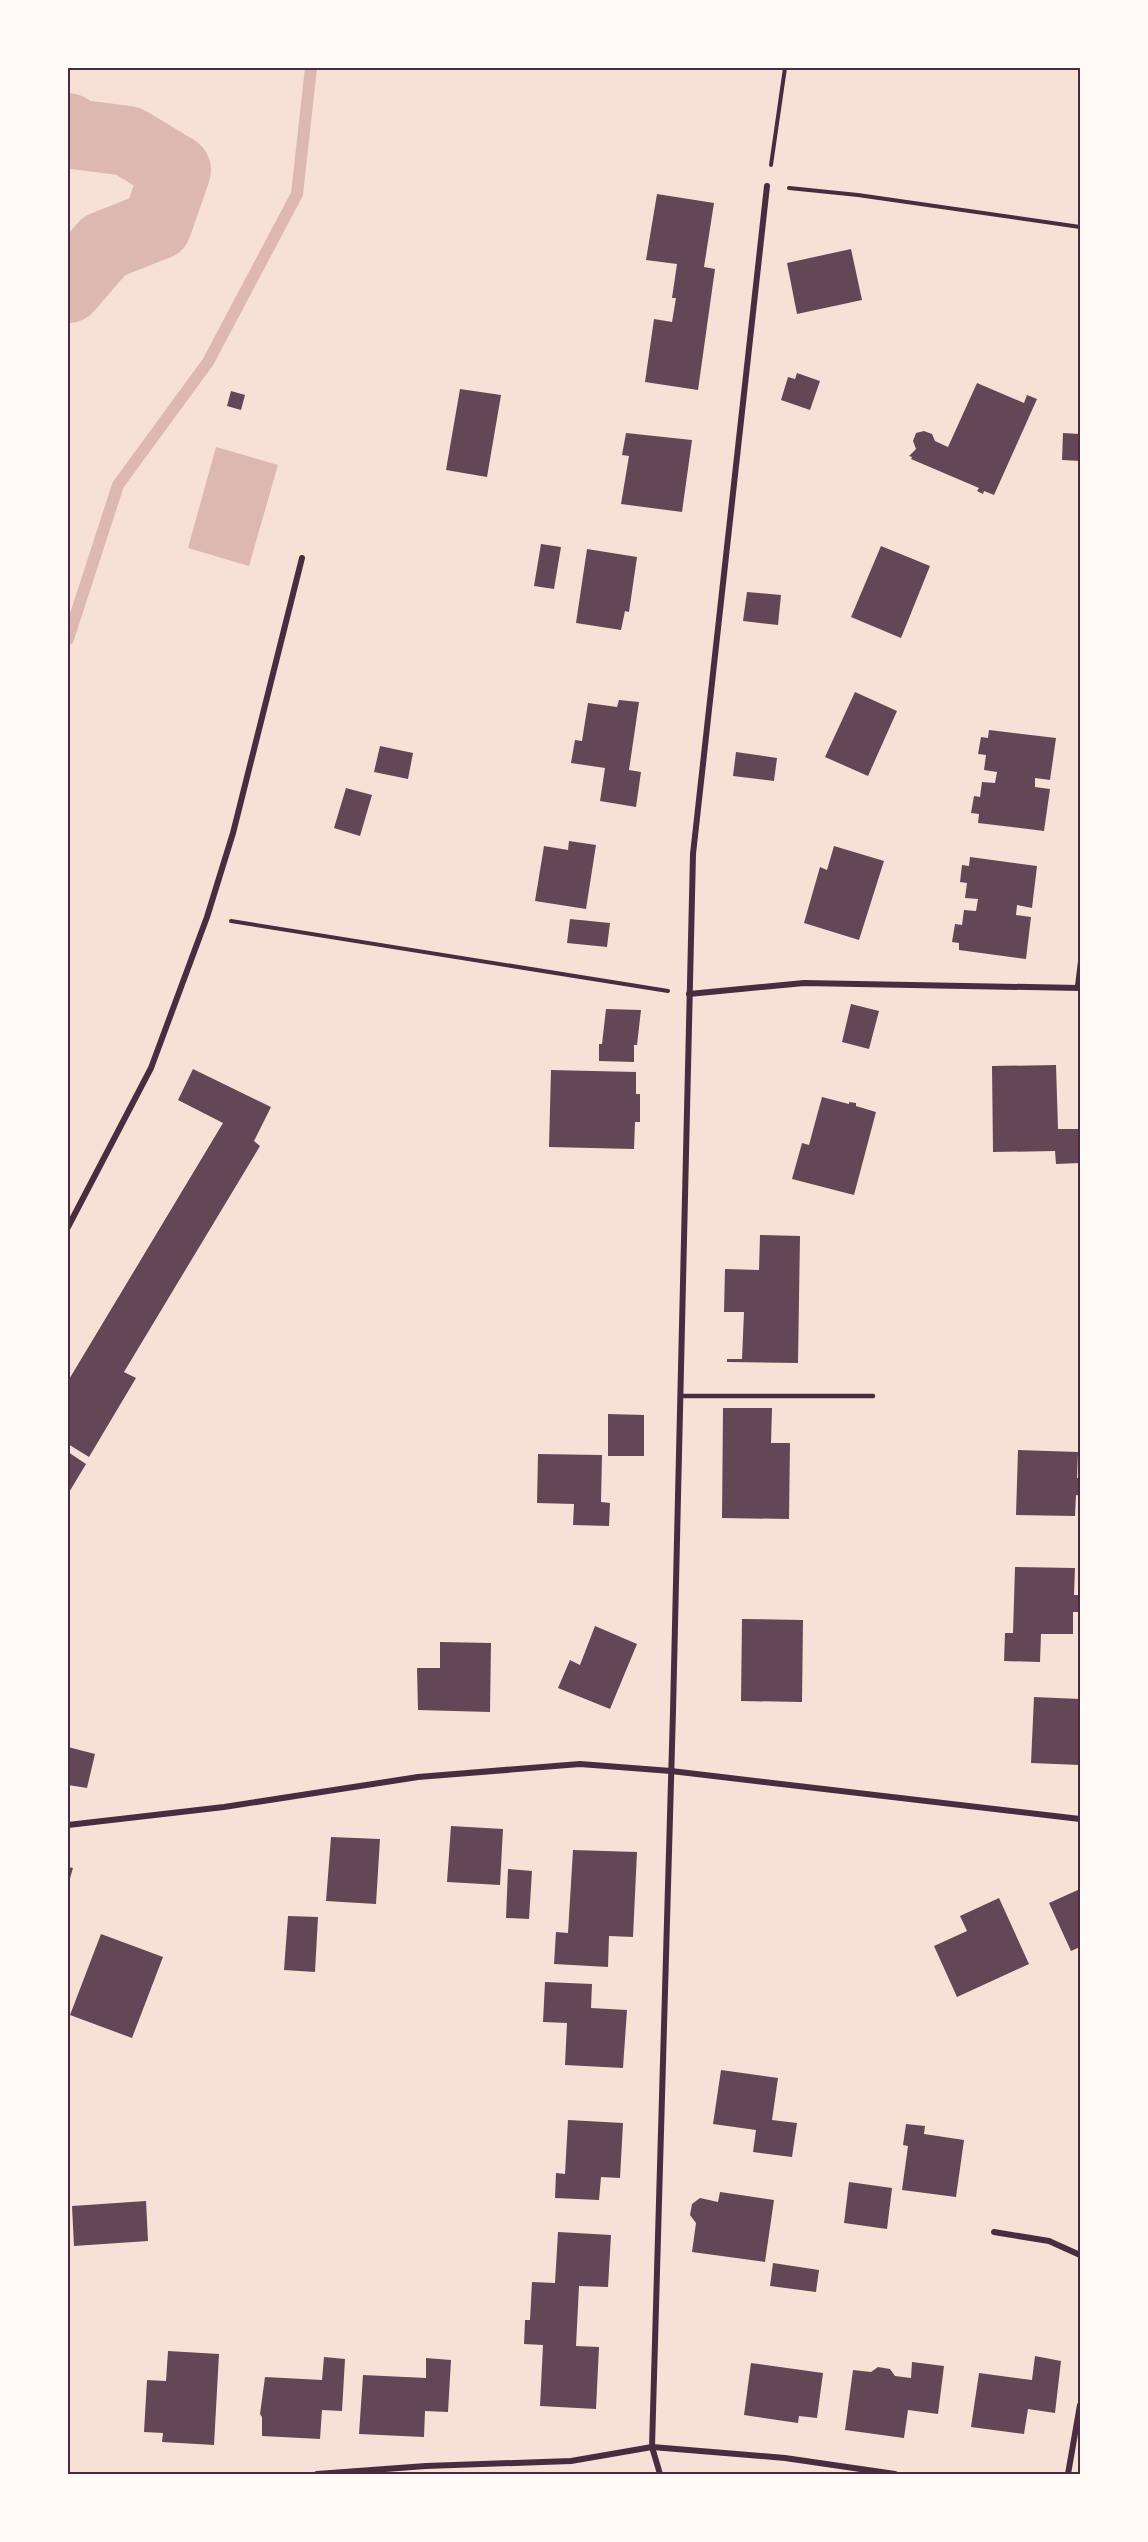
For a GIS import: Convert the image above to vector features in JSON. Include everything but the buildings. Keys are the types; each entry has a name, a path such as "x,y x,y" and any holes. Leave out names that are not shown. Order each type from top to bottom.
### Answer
{"street":[{"path":"660,2475 652,2447 693,854 767,186"},
{"path":"68,1227 151,1068 207,917 233,833 302,558"},
{"path":"688,994 804,983 1078,988"},
{"path":"68,1824 224,1807 418,1777 580,1764 671,1771 1080,1819"},
{"path":"994,2232 1049,2241 1080,2256"},
{"path":"1068,2475 1080,2405"},
{"path":"317,2475 426,2466 571,2461 652,2447 785,2458 895,2475"}],"lane":[{"path":"1078,988 1080,963"},
{"path":"680,1396 873,1396"}],"path":[{"path":"785,68 767,186 858,195 1080,227"},
{"path":"207,917 688,994"}],"shaded area":[{"path":"216,447 278,465 249,566 188,548"}],"waterway":[{"path":"68,639 118,485 208,362 297,194 311,68"},
{"path":"68,128 73,134 128,141 176,170 157,225 104,246 68,288"}]}
